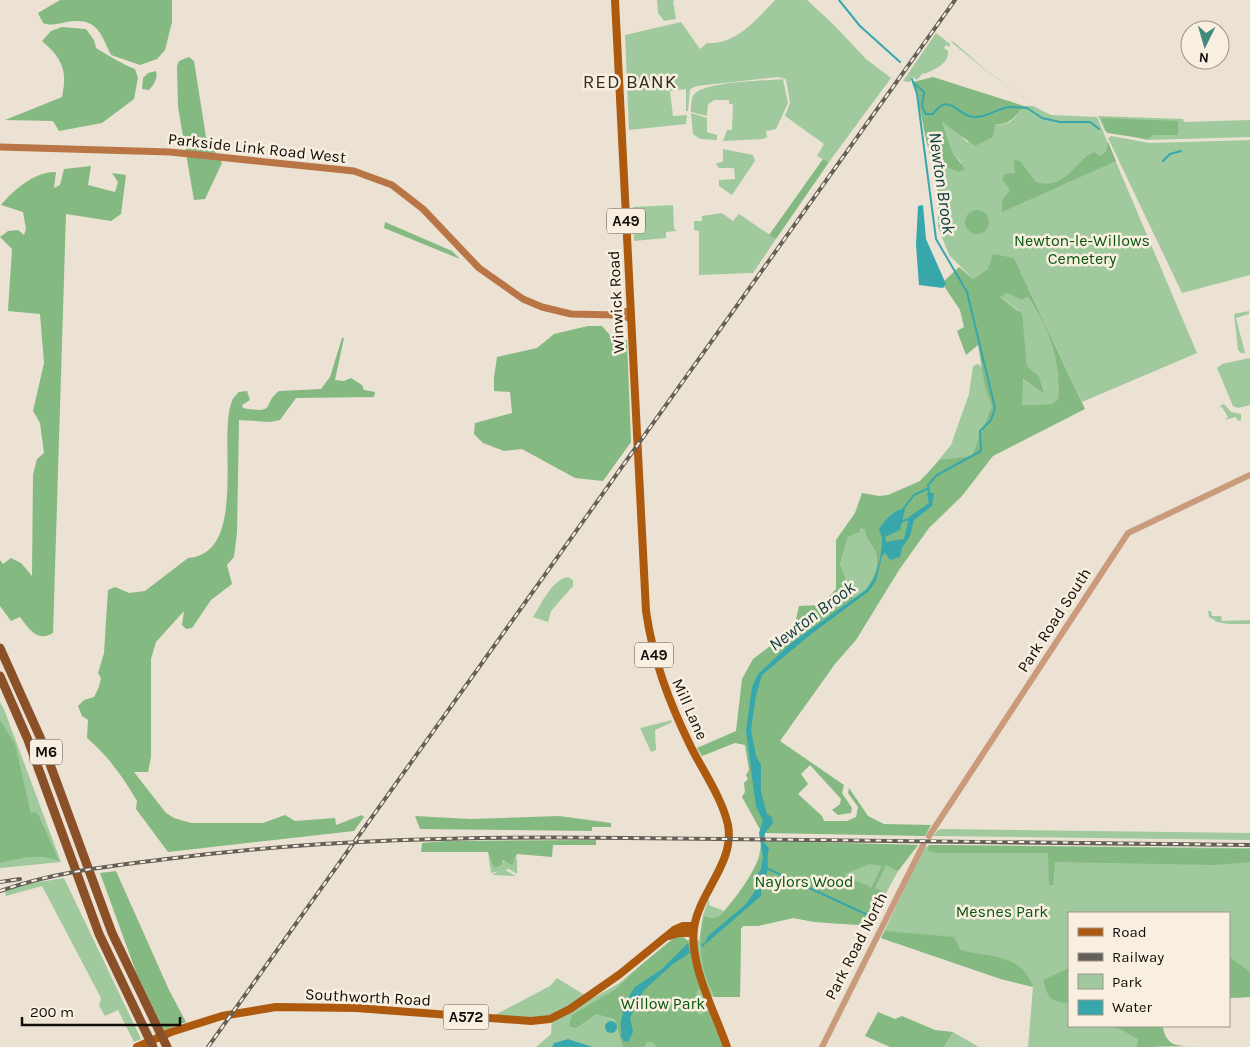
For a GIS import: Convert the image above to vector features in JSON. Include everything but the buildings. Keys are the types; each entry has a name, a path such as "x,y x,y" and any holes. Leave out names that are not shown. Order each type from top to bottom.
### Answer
{"highway":[{"name":"M6","path":"0,648 40,737 89,873 121,954 166,1045"},
{"name":"M6","path":"0,676 28,740 76,875 108,954 153,1047"}],"main road":[{"name":"Winwick Road","path":"615,0 637,453"},
{"name":"Parkside Link Road West","path":"0,147 170,152 354,171 392,185 423,209 479,268 523,299 542,308 571,314 631,314"},
{"name":"Mill Lane","path":"637,453 645,602 650,643 668,700 723,812 729,832 726,855 704,897 694,930"},
{"name":"Southworth Road","path":"137,1047 171,1032 238,1012 276,1007 314,1006 544,1020 556,1017 576,1005 620,974 680,927 694,930"},
{"name":"A49","path":"694,930 695,954 727,1047"}],"street":[{"name":"Park Road South","path":"929,836 1128,533 1250,476"},
{"name":"Park Road North","path":"822,1047 923,845"}],"green space":[{"path":"60,0 172,0 172,22 165,50 157,59 140,65 111,55 104,39 91,24 76,21 54,24 43,23 38,13"},
{"path":"657,0 675,0 673,1 676,19 664,21 658,13"},
{"path":"775,0 807,0 866,59 891,78 829,162 817,156 824,144 785,116 790,103 786,79 778,77 697,86 690,89 688,111 686,111 686,89 670,91 673,116 687,115 686,124 629,130 625,35 681,22 700,49 707,43 718,43 737,35"},
{"path":"62,27 86,29 94,40 96,48 135,69 138,78 134,99 102,123 59,131 53,121 5,120 62,97 64,72 62,66 59,59 42,41 51,31"},
{"path":"936,33 950,44 950,47 946,45 944,48 948,51 946,59 935,69 922,74 917,80 913,77 910,82 903,81"},
{"path":"950,41 955,43 987,71 1036,106 989,73"},
{"path":"189,57 194,61 206,137 222,163 205,199 194,200 178,107 177,66 179,61"},
{"path":"156,71 156,79 151,88 149,90 142,89 143,78 148,73"},
{"path":"933,77 1024,106 1009,121 996,124 993,137 975,146 942,122 953,153 965,169 959,172 933,163 930,153 913,82"},
{"path":"783,79 788,103 776,129 766,131 767,137 763,139 723,141 727,130 732,130 733,104 729,104 729,100 715,100 708,104 707,116 691,112 693,96 698,91 708,87"},
{"name":"Newton-le-Willows Cemetery","path":"1024,106 1033,106 1051,115 1097,117 1197,353 1082,402 1014,258 988,269 973,279 949,255 938,227 938,194 933,163 959,172 961,162 953,153 942,122 955,129 967,142 993,137 996,124 1010,122"},
{"path":"691,113 707,118 707,132 717,135 717,140 700,139 693,134"},
{"path":"1098,116 1183,119 1184,122 1250,120 1250,137 1147,140 1105,131"},
{"path":"1101,118 1178,121 1178,135 1154,135 1148,139 1107,133"},
{"path":"1111,136 1150,143 1250,140 1250,275 1182,293 1108,138"},
{"path":"1108,142 1116,161 1002,212 1002,201 1010,190 1002,179 1004,174 1015,173 1014,160 1020,161 1036,182 1055,183 1094,152 1100,156 1106,152"},
{"path":"723,149 753,155 755,161 732,195 719,186 719,180 735,179 734,168 719,168 717,166 716,163 723,162"},
{"path":"823,159 829,162 776,239 769,235"},
{"path":"91,166 88,185 115,192 118,182 112,173 126,175 121,214 111,221 66,214 53,633 42,636 34,633 20,617 11,621 0,606 0,560 3,564 11,558 21,563 32,576 33,475 37,459 44,453 40,423 33,411 44,363 40,314 8,311 12,249 0,237 8,231 18,230 24,235 26,229 23,212 1,205 12,193 33,178 56,172 54,188 60,185 64,169"},
{"path":"673,205 674,228 677,231 666,232 666,238 634,241 633,207"},
{"path":"977,210 982,211 988,217 988,227 982,233 977,234 972,233 966,227 965,222 966,217 972,211"},
{"path":"722,213 733,221 739,214 776,239 753,273 699,275 699,231 694,230 694,221 702,221 702,216"},
{"path":"385,222 452,251 460,259 384,228"},
{"path":"993,254 1014,258 1085,409 993,456 962,496 929,528 899,570 856,640 835,664 780,741 844,785 842,793 852,808 851,813 838,815 832,810 840,804 841,799 810,765 801,774 808,784 798,794 822,816 824,821 847,821 856,817 858,807 848,793 849,788 868,816 884,824 931,825 925,836 762,833 742,797 745,792 744,783 748,779 746,775 749,770 745,745 735,743 702,756 697,748 736,731 742,679 753,659 794,628 799,606 821,605 848,596 857,598 870,583 876,570 877,557 866,536 865,530 861,528 860,532 848,537 840,564 846,580 843,588 827,599 836,589 836,540 855,513 862,493 879,496 888,495 920,481 940,460 972,456 992,406 985,387 978,345 966,355 957,331 964,327 960,310 942,283 959,267 973,279 988,269","holes":["1006,293 1022,300 1028,297 1048,333 1052,346 1058,372 1058,399 1052,404 1022,405 1023,379 1045,394 1039,376 1027,366 1022,314 1000,297"]},
{"path":"1006,293 1022,300 1028,297 1048,333 1058,372 1058,399 1052,404 1022,405 1022,379 1045,393 1039,376 1027,366 1019,311 999,296"},
{"path":"1249,311 1249,314 1236,318 1245,353 1241,353 1238,350 1234,314"},
{"path":"588,326 602,326 615,341 627,340 631,442 603,481 575,478 522,449 504,451 483,443 474,434 475,423 512,413 510,392 494,391 497,357 537,348 554,334"},
{"path":"342,338 344,338 335,380 344,381 351,378 362,385 364,390 375,392 374,397 296,398 280,420 270,422 239,420 237,533 234,557 227,565 232,584 211,600 192,628 186,629 182,625 184,611 156,642 151,659 151,757 148,772 134,772 166,813 174,818 191,823 263,823 285,815 295,821 335,818 336,825 362,815 364,817 354,831 168,852 136,809 137,801 121,776 102,752 87,738 88,720 82,716 78,706 84,700 94,697 99,687 101,678 98,673 104,653 108,590 115,587 129,593 145,591 188,558 207,552 218,537 225,516 228,418 233,399 239,392 247,391 250,400 242,405 243,408 261,410 267,407 279,391 321,389 330,377"},
{"path":"1250,358 1250,405 1238,408 1233,406 1217,368 1222,364"},
{"path":"980,365 992,389 995,407 985,450 901,506 951,445 969,394 973,366"},
{"path":"1224,404 1231,412 1241,414 1241,420 1238,421 1236,417 1225,420 1228,417 1222,407 1220,408"},
{"path":"861,528 865,530 866,536 877,557 876,570 873,577 866,589 857,598 848,596 828,601 843,589 846,580 840,564 848,537 860,532"},
{"path":"568,577 573,580 573,586 551,611 548,622 533,617 552,587 557,582"},
{"path":"1208,611 1211,611 1212,616 1221,616 1222,621 1250,620 1250,624 1217,622 1209,617"},
{"path":"0,702 4,709 61,862 0,868"},
{"path":"0,720 15,744 31,814 34,812 38,814 59,861 37,857 0,863"},
{"path":"672,720 671,723 655,730 656,750 651,752 640,728"},
{"path":"415,816 470,819 559,816 611,823 611,827 592,827 592,831 420,829"},
{"path":"938,830 1250,833 1250,840 933,836"},
{"path":"596,840 596,845 553,845 552,857 517,854 512,865 503,860 502,864 495,868 488,852 421,852 422,843 446,841"},
{"name":"Willow Park","path":"761,841 918,845 898,871 884,897 839,924 793,918 757,926 743,926 741,929 740,997 707,997 727,1047 593,1047 568,1039 554,1043 552,1047 536,1047 551,1034 552,1015 544,1018 493,1016 550,986 557,978 591,999 618,984 672,939 699,941 703,915 709,898 709,905 724,911 749,879 757,861"},
{"name":"Naylors Wood","path":"761,841 918,845 898,871 886,865 875,888 886,894 873,926 814,922 793,918 757,926 743,926 741,929 740,997 715,997 706,978 702,958 701,937 704,916 717,917 730,905 742,889 760,857","holes":["869,864 882,866 870,890 869,886 846,877 845,874"]},
{"name":"Mesnes Park","path":"929,845 1250,848 1250,997 1230,998 1230,912 1068,912 1068,1027 1151,1027 1157,1047 1028,1047 1033,987 1001,979 881,938 923,849"},
{"path":"929,845 1250,849 1250,862 1215,865 1055,862 1053,885 1049,885 1048,853 940,853 928,851"},
{"path":"488,852 492,864 516,859 517,855 517,874 509,869 491,873"},
{"path":"505,870 516,876 492,875 499,871"},
{"path":"116,871 169,990 186,1022 164,1030 136,972 100,873"},
{"path":"64,878 141,1039 134,1042 118,1010 105,1016 99,1006 101,998 42,886 6,896 5,891 20,885"},
{"path":"885,931 954,937 960,949 964,951 1005,959 1014,963 1022,969 1033,987 1001,979 881,938"},
{"path":"676,937 683,937 689,942 702,990 698,990 695,999 699,1015 708,1011 723,1047 657,1047 653,1042 647,1042 644,1047 623,1047 615,1019 596,1014 576,1028 569,1026 572,1015 616,989 640,966"},
{"path":"1230,958 1250,972 1250,997 1230,998"},
{"path":"1068,968 1068,1004 1050,998 1043,980"},
{"path":"878,1012 895,1019 902,1016 935,1030 953,1032 944,1047 890,1047 865,1036"},
{"path":"1116,1027 1161,1027 1170,1042 1183,1046 1195,1046 1137,1047 1138,1039"},
{"path":"953,1032 979,1047 944,1047"}],"water":[{"path":"923,205 926,239 946,284 943,288 919,285 916,245 918,206"},
{"path":"927,493 934,493 932,506 914,520 910,536 902,548 900,557 890,560 885,553 882,556 876,581 869,591 810,635 762,675 756,696 751,730 756,756 761,765 761,791 767,814 772,817 773,823 765,833 764,842 769,849 767,872 761,896 702,947 701,944 705,943 708,936 745,905 755,891 755,878 761,869 763,857 759,833 763,820 756,807 746,731 752,687 758,674 790,644 867,589 874,578 880,559 882,540 879,529 894,513 905,509 900,530 885,537 886,542 904,539 909,517 929,503"},
{"path":"688,943 690,953 673,964 643,991 630,1018 633,1032 628,1042 624,1041 621,1037 623,1014 621,1009 624,1008 635,987 662,969"},
{"path":"611,1021 617,1027 611,1033 605,1027"},
{"path":"568,1039 593,1047 552,1047 554,1043"}],"waterway":[{"name":"Newton Brook","path":"839,0 860,26 900,62"},
{"name":"Newton Brook","path":"912,79 917,94 936,239 967,292 995,408 991,420 980,431 981,451 937,475 928,485 929,493"},
{"path":"914,83 924,92 922,106 926,114 933,114 939,108 948,104 973,117 983,116 1006,107 1011,107"},
{"path":"1012,107 1027,108 1042,118 1060,122 1090,122 1099,129"},
{"path":"1163,161 1170,154 1181,151"},
{"path":"903,509 914,495 927,489"},
{"path":"900,522 909,519"},
{"path":"766,868 870,916"}],"railway":[{"path":"208,1047 955,0"},
{"path":"0,891 61,874 125,864 225,852 396,840 568,838 1250,845"},
{"path":"0,882 20,879"}],"district":[{"name":"RED BANK","path":"630,82"}]}
